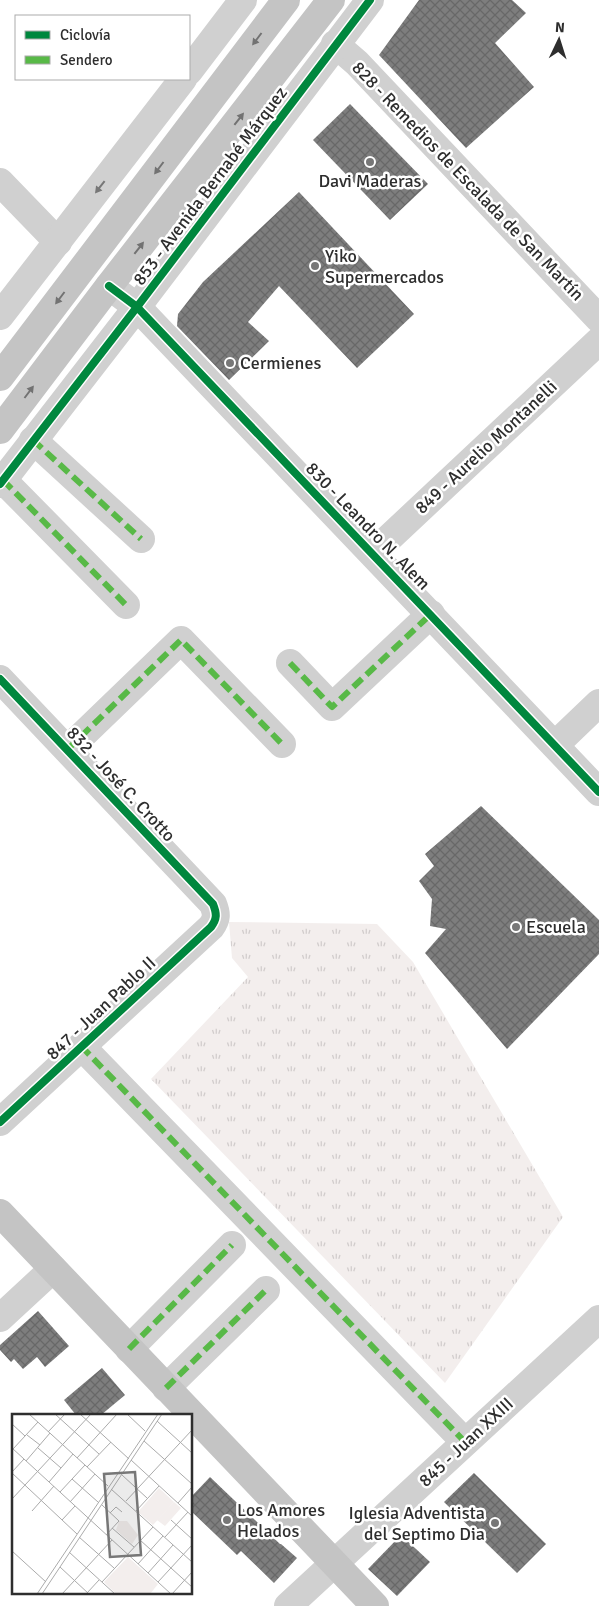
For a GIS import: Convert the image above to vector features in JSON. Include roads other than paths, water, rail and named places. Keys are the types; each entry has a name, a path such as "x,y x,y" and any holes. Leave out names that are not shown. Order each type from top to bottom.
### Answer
{"main road":[{"path":"0,377 286,0"},
{"name":"853 - Avenida Bernabé Márquez","path":"0,430 331,0"},
{"path":"0,1213 191,1414"},
{"path":"192,1415 375,1606"}],"street":[{"path":"190,70 243,0"},
{"name":"853 - Avenida Bernabé Márquez","path":"2,482 370,0"},
{"name":"828 - Remedios de Escalada de San Martín","path":"335,44 356,63 599,319"},
{"path":"0,316 182,80"},
{"path":"0,182 58,242"},
{"name":"830 - Leandro N. Alem","path":"109,286 137,307 599,792"},
{"name":"849 - Aurelio Montanelli","path":"373,553 599,341"},
{"path":"34,440 141,539"},
{"path":"2,482 126,605"},
{"path":"290,663 332,706 431,614"},
{"path":"68,749 181,640 282,744"},
{"name":"832 - José C. Crotto","path":"0,679 213,904 217,914"},
{"path":"555,745 599,703"},
{"name":"847 - Juan Pablo II","path":"0,1122 211,927 215,922 217,914"},
{"path":"81,1046 465,1442"},
{"path":"129,1349 232,1245"},
{"path":"0,1318 53,1269"},
{"path":"166,1388 266,1290"},
{"name":"845 - Juan XXIII","path":"288,1606 599,1319"}],"place":[{"name":"Davi Maderas","path":"370,162"},
{"name":"Yiko Supermercados","path":"315,266"},
{"name":"Cermienes","path":"230,363"},
{"name":"Escuela","path":"516,927"},
{"name":"Los Amores Helados","path":"227,1520"},
{"name":"Iglesia Adventista del Septimo Dia","path":"495,1523"}]}
